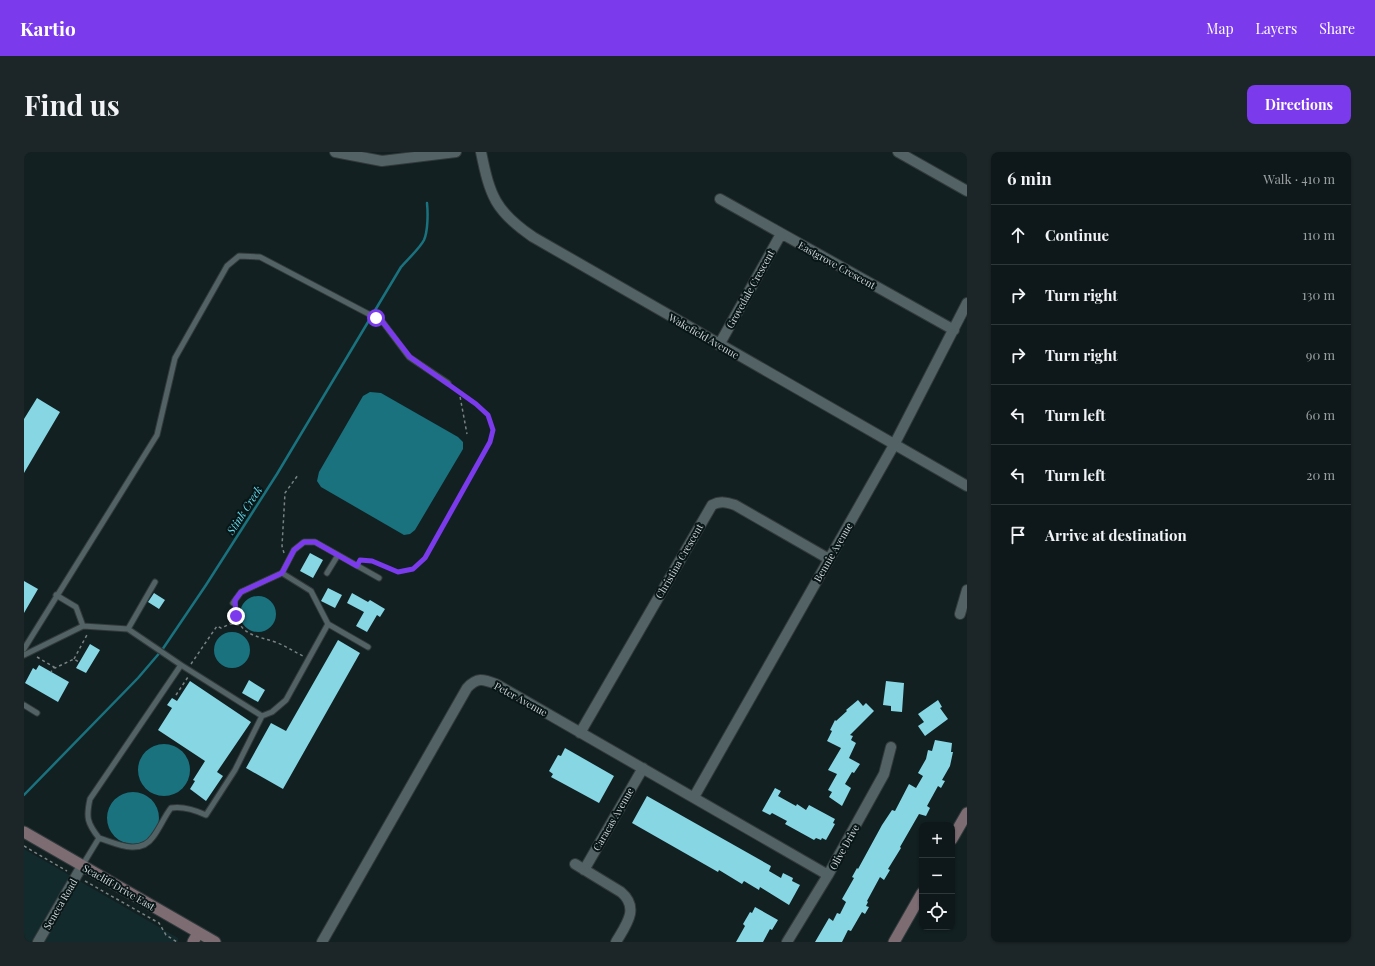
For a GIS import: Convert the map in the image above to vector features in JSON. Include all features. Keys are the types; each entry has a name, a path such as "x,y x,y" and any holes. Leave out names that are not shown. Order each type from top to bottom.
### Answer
{"main road":[{"path":"955,835 967,813"},
{"name":"Seacliff Drive East","path":"24,832 82,866 196,937 214,942"},
{"path":"894,942 921,894"}],"street":[{"path":"335,152 382,161 456,152"},
{"name":"Wakefield Avenue","path":"481,152 485,174 499,208 515,224 533,238 967,486"},
{"path":"903,153 967,191"},
{"name":"Eastgrove Crescent","path":"720,199 954,330"},
{"name":"Grovedale Crescent","path":"719,345 781,234"},
{"name":"Bennie Avenue","path":"694,797 894,445 967,303"},
{"name":"Christina Crescent","path":"580,733 712,505 717,502 728,502 735,505 829,559"},
{"path":"960,614 967,590"},
{"name":"Peter Avenue","path":"322,942 467,688 476,680 483,680 496,684 828,875"},
{"name":"Olive Drive","path":"787,942 828,875 884,774 891,747"},
{"name":"Caracas Avenue","path":"616,942 625,927 630,914 631,905 627,897 621,892 579,867 643,768"},
{"name":"Seneca Road","path":"38,942 82,866"}],"lane":[{"path":"24,649 56,595 157,435 175,358 226,266 239,256 260,257 382,321 410,357 448,383"},
{"path":"234,602 241,592 282,573 294,550 304,542 315,542 379,578"},
{"path":"327,573 338,555"},
{"path":"282,573 311,591 328,624 368,647"},
{"path":"128,629 155,582"},
{"path":"56,595 76,607 83,626"},
{"path":"181,664 90,799 87,812 90,827 98,838 130,848 144,845 152,839 171,808 179,806 206,815 236,770 262,716 272,712 286,700 328,624"},
{"path":"24,655 83,626 128,629 262,716"},
{"path":"24,705 37,712"},
{"path":"82,866 98,838"}],"path":[{"path":"357,566 360,560 372,561 398,572 413,569 425,558 490,442 493,430 488,415 448,383"},
{"path":"459,391 467,434"},
{"path":"289,559 284,556 282,546 285,493 298,475"},
{"path":"234,602 236,616 240,626"},
{"path":"176,695 217,626 221,628 230,624 240,626 249,633 262,639 277,643 309,659"},
{"path":"30,652 55,668 74,659 92,626"},
{"path":"74,659 79,662"},
{"path":"51,672 54,667"},
{"path":"24,846 159,923 166,936 177,942"}],"shaded area":[{"path":"24,849 178,938 178,942 24,942"}],"water":[{"path":"370,392 381,393 458,437 463,442 463,449 415,530 410,534 404,535 321,487 317,481 319,472 363,396"},
{"path":"262,596 271,601 275,607 275,621 271,627 262,632 254,632 245,627 241,621 240,610 245,601 251,597"},
{"path":"236,632 245,637 249,643 249,657 245,663 236,668 228,668 219,663 215,657 214,646 219,637 225,633"},
{"path":"159,744 169,744 183,751 190,765 190,775 183,789 169,796 159,796 149,792 142,785 138,775 138,765 142,755 149,748"},
{"path":"128,792 138,792 152,799 159,813 159,823 152,837 138,844 128,844 118,840 111,833 107,823 107,813 111,803 118,796"}],"building":[{"path":"37,398 60,412 24,473 24,419"},
{"path":"310,553 323,560 313,578 300,571"},
{"path":"24,581 38,589 24,613"},
{"path":"328,588 342,595 335,608 321,601"},
{"path":"154,593 165,600 159,609 148,602"},
{"path":"352,593 368,602 370,600 385,609 380,617 377,615 367,632 356,626 364,612 347,603"},
{"path":"338,640 360,653 283,789 246,768 271,723 286,731"},
{"path":"90,644 100,650 86,673 76,668"},
{"path":"39,665 69,682 58,702 25,683 33,668 36,670"},
{"path":"249,680 265,690 258,702 242,693"},
{"path":"190,681 251,722 217,772 223,776 206,801 190,789 195,781 193,780 205,761 158,730 172,708 167,705 172,698 177,701"},
{"path":"886,681 904,683 902,712 891,711 891,706 883,705"},
{"path":"858,700 863,706 866,703 874,711 850,735 853,736 851,740 856,743 849,758 860,764 854,773 852,772 845,784 851,788 842,806 829,797 832,792 828,790 837,774 828,770 841,748 827,741 835,720 836,721"},
{"path":"938,700 942,707 940,708 948,719 925,736 918,726 924,722 918,714"},
{"path":"935,740 952,743 951,752 953,752 950,766 942,780 945,781 941,788 938,786 927,806 930,808 926,816 919,814 888,869 890,870 884,880 880,877 867,901 866,906 869,907 865,914 862,912 851,931 848,930 842,942 815,942 829,918 833,921 837,913 840,914 846,902 842,899 854,878 852,877 882,825 892,810 895,811 909,784 916,788 923,776 918,773 926,759 928,750 932,751"},
{"path":"565,748 614,776 599,803 551,777 553,774 549,771 558,755 561,756"},
{"path":"775,788 781,791 778,796 796,806 797,804 806,810 809,805 835,819 833,823 835,824 826,840 816,838 814,840 785,824 787,821 772,813 770,815 762,811"},
{"path":"647,796 771,866 769,871 781,878 783,873 793,878 792,881 800,885 789,905 760,887 759,890 744,881 742,884 719,870 718,872 632,823"},
{"path":"755,907 778,920 772,930 770,929 763,942 736,942 745,926 743,924 750,912 752,913"}],"waterway":[{"name":"Stink Creek","path":"24,795 138,678 162,650 206,585 277,474 401,267 424,240 428,217 427,203"}],"route":[{"path":"236,616 235,600 241,592 282,573 294,550 304,542 315,542 357,566 360,560 372,561 398,572 413,569 425,558 490,442 493,430 488,415 448,383 410,357 382,321 376,318"}]}
